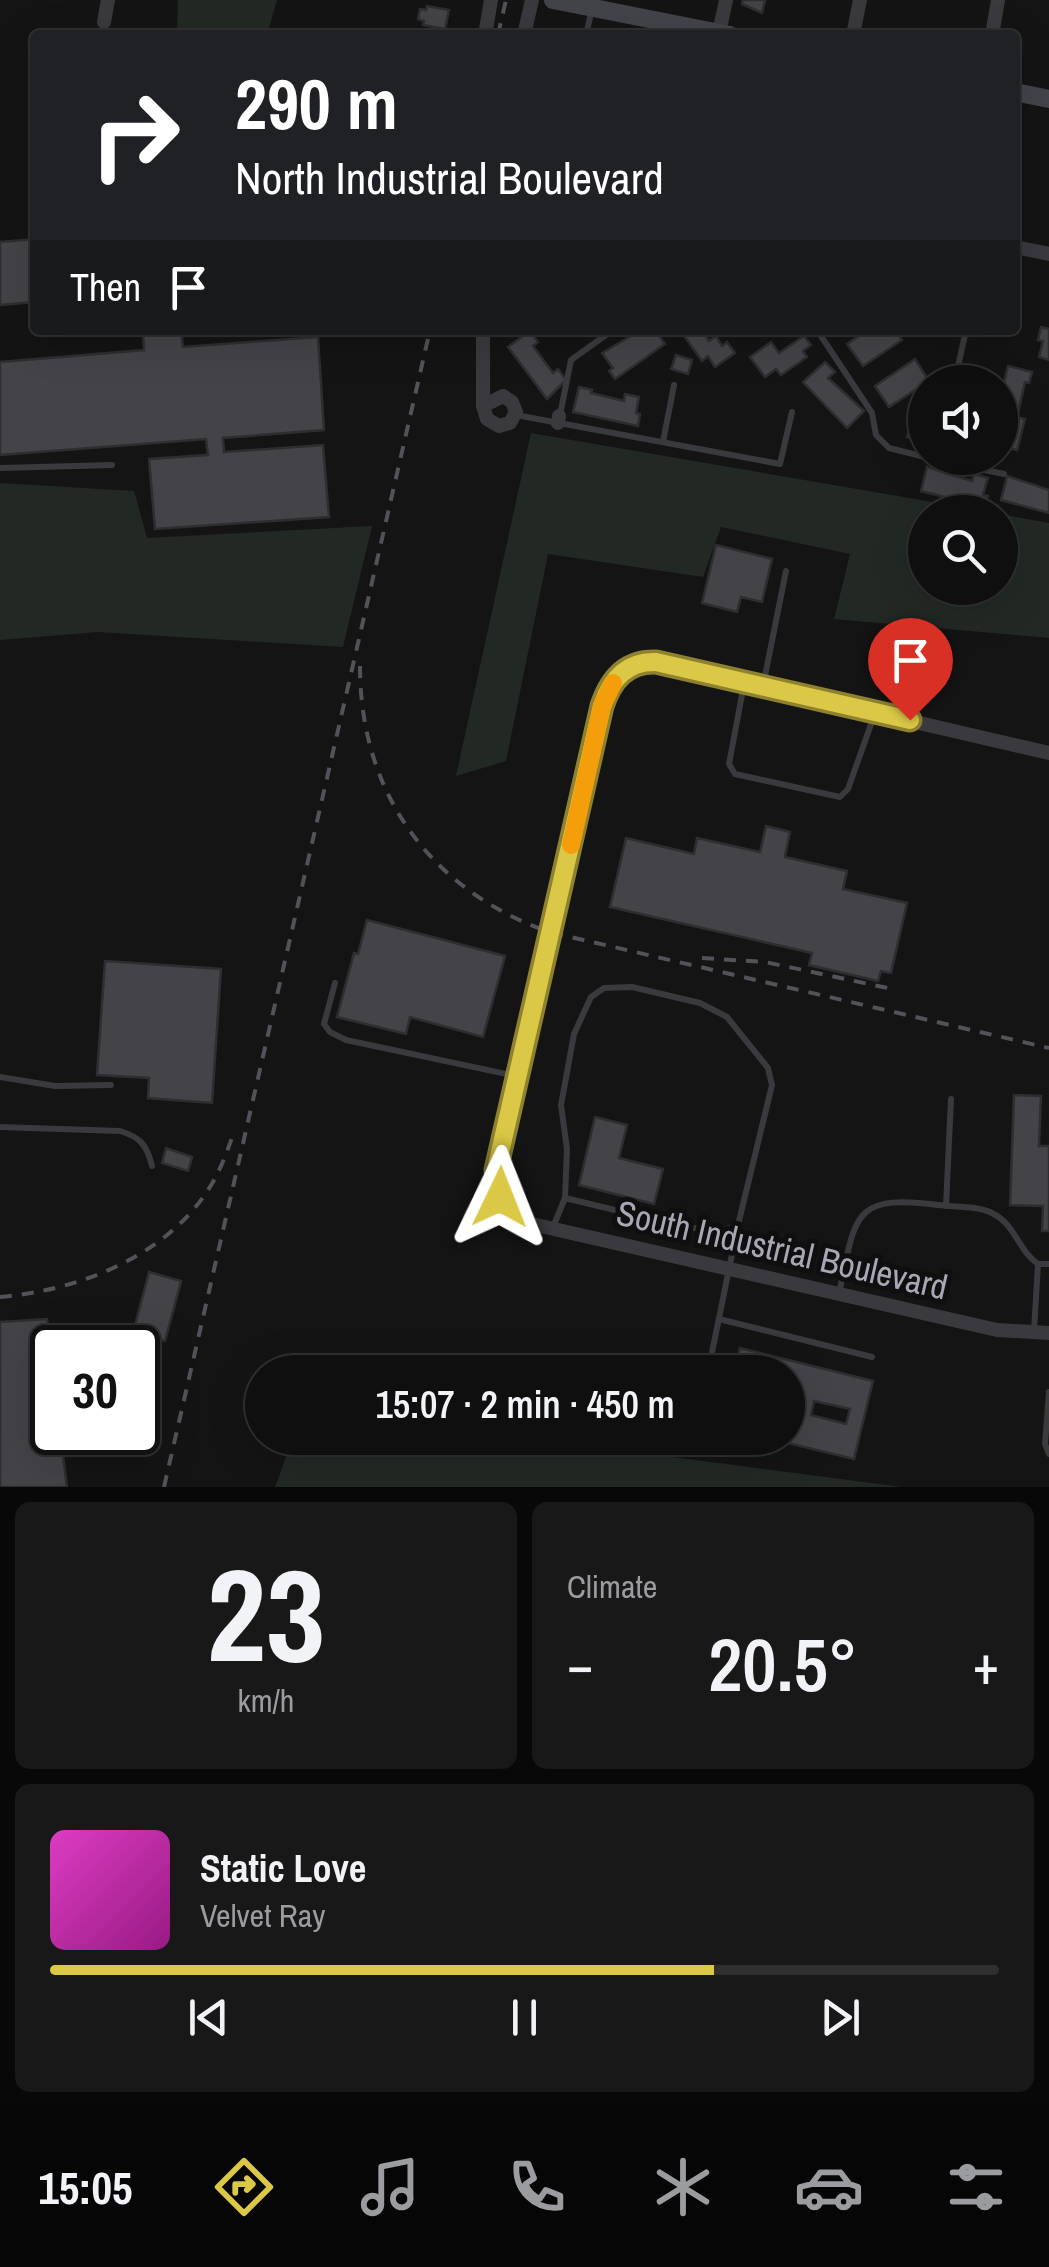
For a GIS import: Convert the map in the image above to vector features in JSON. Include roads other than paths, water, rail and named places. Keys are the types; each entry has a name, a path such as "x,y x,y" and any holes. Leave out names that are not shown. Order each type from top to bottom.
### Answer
{"street":[{"path":"104,22 108,0"},
{"path":"487,30 491,0"},
{"path":"525,30 532,0"},
{"path":"553,0 706,30"},
{"path":"725,30 726,0"},
{"path":"854,30 860,0"},
{"path":"993,30 998,0"},
{"path":"1020,93 1049,99"},
{"path":"1020,249 1049,254"},
{"path":"483,335 483,406 488,419 499,426 510,423 515,415 515,406 503,396 483,406"},
{"path":"517,1076 602,706 607,690 637,663 656,662 1049,753"},
{"name":"South Industrial Boulevard","path":"517,1076 496,1183 507,1209 519,1219 997,1330 1042,1332"}],"lane":[{"path":"587,30 590,5"},
{"path":"559,420 571,360 607,335"},
{"path":"820,335 872,413 876,435 889,448 908,453"},
{"path":"958,365 965,335"},
{"path":"663,442 674,385"},
{"path":"515,415 559,420 780,464 792,412"},
{"path":"0,468 112,465"},
{"path":"762,687 786,571"},
{"path":"744,683 729,764 735,774 753,778 840,796 848,789 875,712"},
{"path":"335,983 324,1024 330,1032 346,1040 517,1076"},
{"path":"552,1228 565,1198 567,1148 561,1105 574,1034 591,997 604,988 632,987 700,1003 727,1016 768,1068 772,1085 712,1355"},
{"path":"0,1077 55,1086 110,1086"},
{"path":"946,1206 950,1100"},
{"path":"0,1127 120,1131 138,1137 152,1166"},
{"path":"565,1198 685,1227 722,1231 738,1224"},
{"path":"839,1294 854,1228 862,1212 875,1204 897,1200 991,1212 1012,1228 1022,1252 1038,1264 1049,1264"},
{"path":"1038,1264 1042,1332"},
{"path":"720,1319 872,1357"},
{"path":"1049,1392 1045,1444 1049,1454"}],"railway":[{"path":"499,30 506,0"},
{"path":"164,1487 429,335"},
{"path":"360,666 363,712 388,795 410,831 437,863 469,891 507,914 549,932 1049,1048"},
{"path":"702,958 765,962 897,990"},
{"path":"0,1297 91,1277 148,1249 195,1208 216,1176 234,1132"}]}
